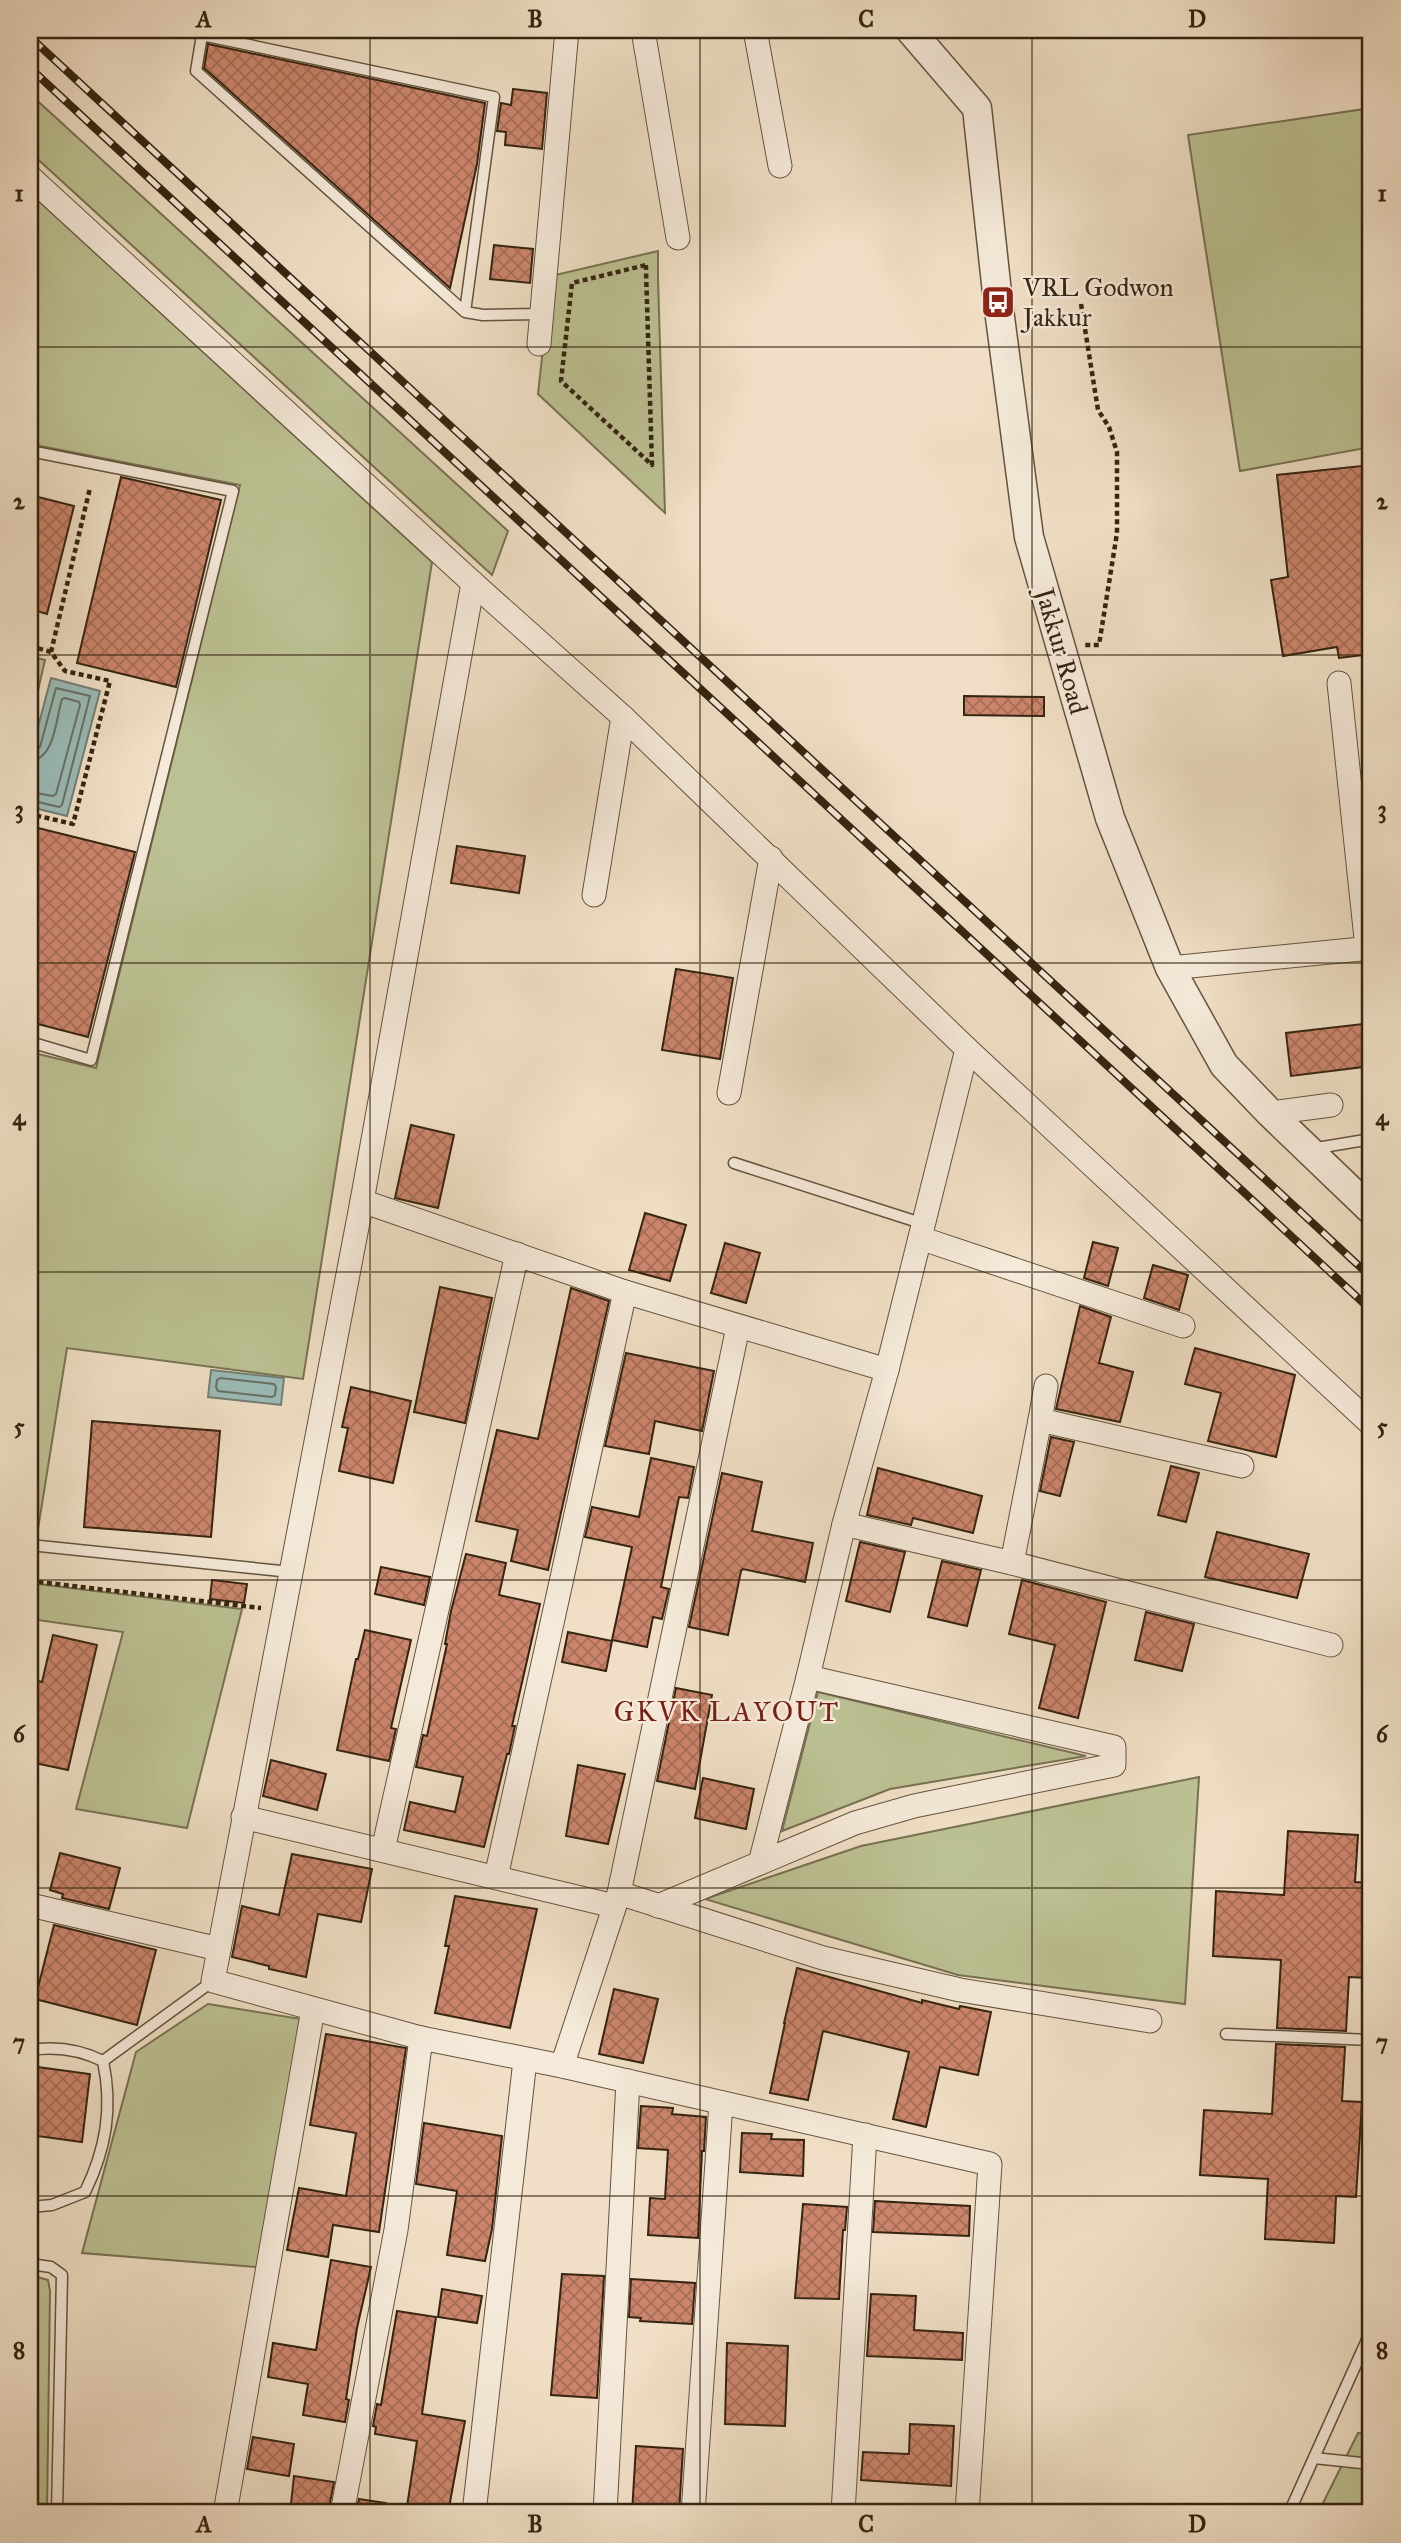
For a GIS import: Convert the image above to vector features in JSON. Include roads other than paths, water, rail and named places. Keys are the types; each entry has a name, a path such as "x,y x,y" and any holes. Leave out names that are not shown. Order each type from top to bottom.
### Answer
{"street":[{"path":"539,344 567,30"},
{"path":"643,30 678,238"},
{"path":"755,30 780,166"},
{"name":"Jakkur Road","path":"911,30 977,108 998,302 1030,537 1110,818 1170,968 1224,1065 1371,1210"},
{"path":"30,177 622,717 967,1049 1371,1424"},
{"path":"473,583 362,1201 212,1982 421,2038 562,2066 990,2164 967,2513"},
{"path":"1170,968 1369,948 1339,683"},
{"path":"594,895 622,717"},
{"path":"729,1093 771,858"},
{"path":"760,1863 844,1524 887,1370 967,1049"},
{"path":"1270,1113 1331,1105"},
{"path":"362,1201 625,1292 887,1370"},
{"path":"922,1231 1183,1326"},
{"path":"383,1850 517,1254"},
{"path":"496,1877 625,1292"},
{"path":"562,2066 617,1899 738,1327"},
{"path":"1012,1563 1046,1386"},
{"path":"1040,1420 1242,1466"},
{"path":"844,1524 1012,1563 1331,1645"},
{"path":"658,1906 855,1823 914,1806 1114,1765 1114,1747 808,1677"},
{"path":"243,1817 496,1877 658,1906 823,1958 960,1990 1150,2021"},
{"path":"30,1905 219,1949"},
{"path":"225,2513 313,2008"},
{"path":"342,2513 396,2230 421,2038"},
{"path":"474,2513 525,2060"},
{"path":"605,2513 628,2081"},
{"path":"693,2513 721,2103"},
{"path":"843,2513 865,2136"}],"lane":[{"path":"465,312 494,97 202,35 197,71 465,312 484,315 541,314"},
{"path":"30,451 233,491 92,1060 30,1042"},
{"path":"1308,1150 1371,1139"},
{"path":"734,1163 922,1231"},
{"path":"30,1545 291,1572"},
{"path":"103,2061 212,1982"},
{"path":"1226,2034 1371,2040"},
{"path":"30,2050 57,2047 72,2049 103,2061"},
{"path":"30,2207 52,2205 85,2192 101,2155 108,2115 107,2079 103,2061"},
{"path":"30,2264 51,2267 62,2275 57,2513"},
{"path":"1289,2513 1371,2332"},
{"path":"1314,2458 1371,2464"},
{"path":"1367,2513 1371,2473"}],"water":[{"path":"51,678 100,691 67,816 30,807 30,757"},
{"path":"211,1370 284,1378 281,1405 208,1397"}],"railway":[{"path":"30,37 1371,1277"},
{"path":"30,68 1371,1310"}],"place":[{"name":"VRL Godwon Jakkur","path":"998,302"}],"district":[{"name":"GKVK LAYOUT","path":"727,1711"}]}
